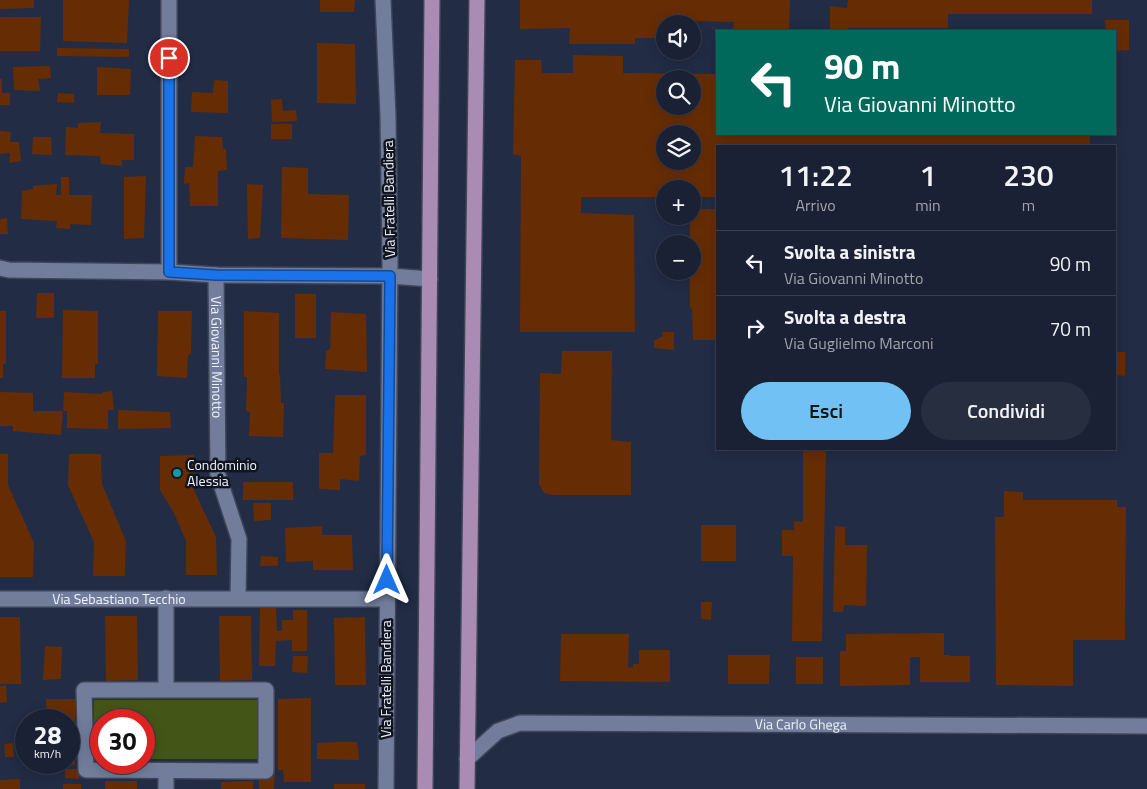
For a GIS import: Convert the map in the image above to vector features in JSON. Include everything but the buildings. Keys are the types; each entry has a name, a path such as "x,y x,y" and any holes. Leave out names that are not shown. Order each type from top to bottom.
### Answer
{"main road":[{"path":"425,789 432,0"},
{"path":"467,789 477,0"}],"street":[{"path":"169,0 169,272"},
{"name":"Via Fratelli Bandiera","path":"383,0 388,116 390,276 386,789"},
{"path":"3,270 169,272 216,275 390,276 430,279"},
{"name":"Via Giovanni Minotto","path":"216,275 218,475 239,539 238,598"},
{"path":"166,598 166,690"},
{"name":"Via Sebastiano Tecchio","path":"0,599 238,598 386,600"},
{"path":"84,690 166,690 266,690 266,771 86,770 84,690"},
{"name":"Via Carlo Ghega","path":"467,759 498,731 520,723 1147,726"},
{"path":"166,771 166,789"}],"green space":[{"path":"94,700 258,700 258,759 155,759 155,709 94,709"}],"place":[{"name":"Condominio Alessia","path":"177,473"}],"route":[{"path":"169,58 169,272 216,275 390,276 387,580"}]}
